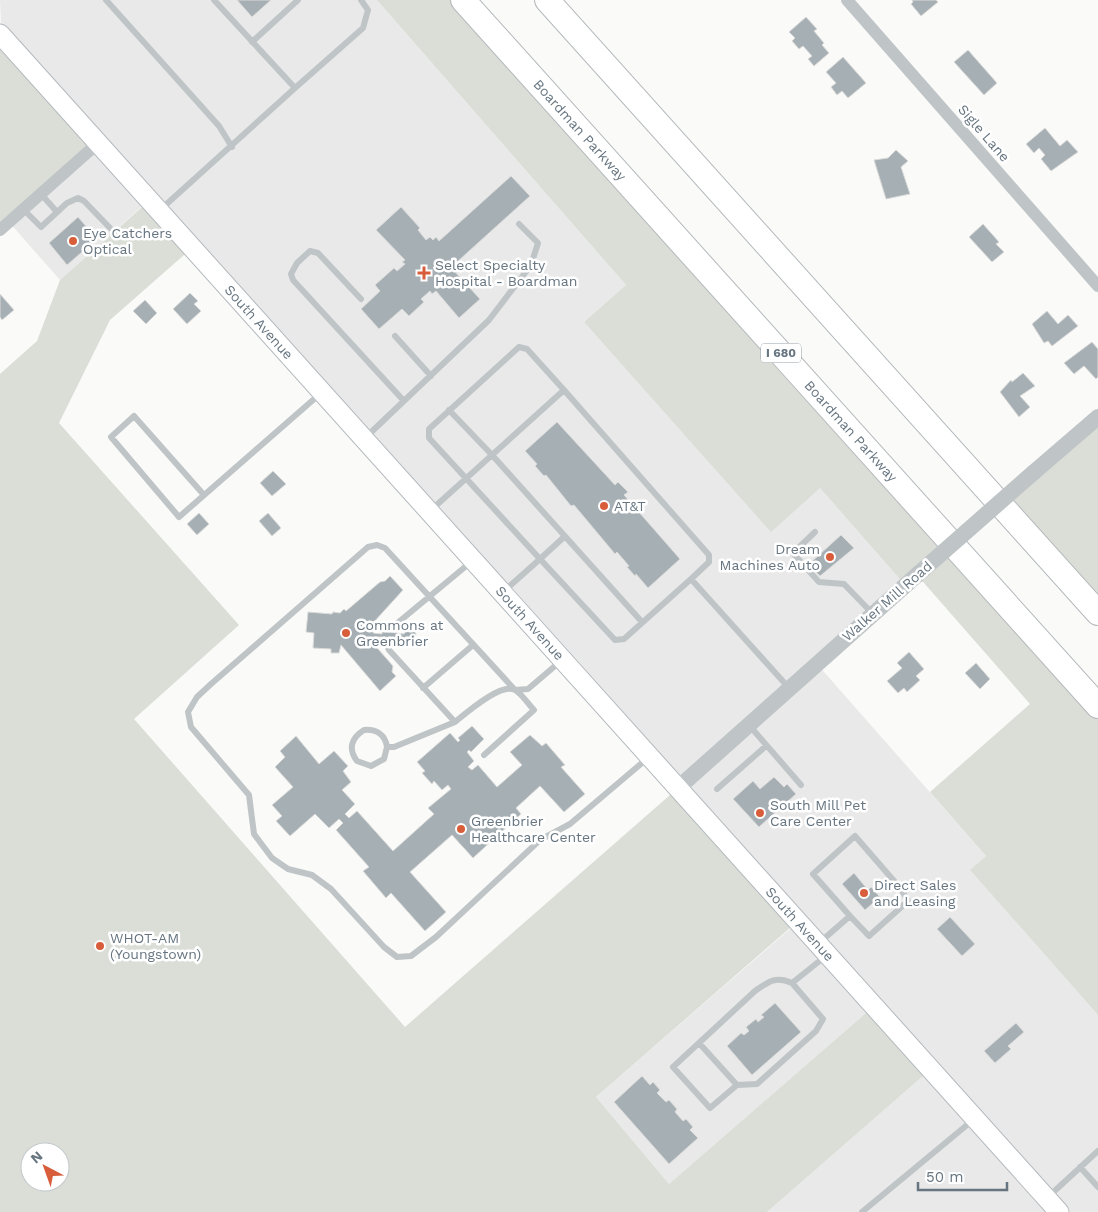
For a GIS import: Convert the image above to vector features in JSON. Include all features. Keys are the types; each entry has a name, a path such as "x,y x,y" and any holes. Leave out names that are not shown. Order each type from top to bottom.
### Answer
{"highway":[{"name":"Boardman Parkway","path":"463,0 1098,706"},
{"path":"547,0 1098,613"}],"main road":[{"name":"South Avenue","path":"0,34 1053,1205"}],"street":[{"name":"Sigle Lane","path":"847,0 1098,286"},
{"path":"0,230 98,143"},
{"name":"Walker Mill Road","path":"678,788 748,724 1098,417"}],"lane":[{"path":"106,0 219,126 232,147"},
{"path":"214,0 295,88"},
{"path":"252,42 298,0"},
{"path":"159,211 363,28 368,10 361,0"},
{"path":"41,194 57,212"},
{"path":"23,209 41,227 67,203 78,198 84,201 110,228"},
{"path":"364,439 489,320 531,265 538,244 519,224"},
{"path":"360,299 318,253 310,251 297,263 291,274 293,280 404,402"},
{"path":"395,336 431,376"},
{"path":"519,347 527,349 709,555 709,562 624,639 615,640 429,438 428,428 449,410 519,347"},
{"path":"429,512 564,390"},
{"path":"204,495 134,416 110,437 178,517 204,495 322,392"},
{"path":"449,410 492,455 642,622"},
{"path":"815,532 793,553 819,582 844,584 873,614"},
{"path":"503,593 564,537"},
{"path":"484,755 534,710 386,548 377,545 368,547 197,697 188,712 191,727 249,795 254,834 272,858 288,869 312,875 331,889 397,958 411,956 436,937 540,840 570,824 650,756"},
{"path":"389,630 473,560"},
{"path":"691,579 789,688"},
{"path":"386,643 389,650 455,722"},
{"path":"423,688 473,645"},
{"path":"387,747 404,744 455,722 477,704 505,688 515,690 528,689 562,659"},
{"path":"748,724 801,785"},
{"path":"371,730 384,737 387,747 384,759 371,766 357,761 351,748 357,734 371,730"},
{"path":"716,789 766,746"},
{"path":"855,836 901,889 908,901 869,936 850,916 813,874 855,836"},
{"path":"792,983 850,916"},
{"path":"781,978 792,983 823,1019 816,1031 757,1084 737,1085 710,1108 673,1067 755,991 770,980 781,978"},
{"path":"699,1043 737,1085"},
{"path":"862,1212 975,1118"},
{"path":"1053,1205 1080,1167 1098,1151"},
{"path":"1080,1167 1098,1187"}],"shaded area":[{"path":"0,0 377,0 626,285 584,322 771,531 820,488 905,585 817,664 986,856 970,870 1098,1015 1098,1212 767,1212 931,1069 874,1006 669,1184 596,1097 798,922 149,200 60,280 9,222"},
{"path":"377,0 463,0 1098,706 1098,1015 970,870 986,856 930,792 1030,704 917,575 905,585 820,488 771,532 584,322 626,285"},
{"path":"0,34 98,143 0,230"},
{"path":"150,200 192,248 110,320 59,423 239,625 134,719 405,1027 678,788 798,921 596,1097 669,1184 874,1006 931,1069 767,1212 0,1212 0,374 37,341 60,280"},
{"path":"1098,417 1098,613 999,503"}],"building":[{"path":"237,0 271,0 252,17"},
{"path":"912,0 936,0 938,2 921,16 911,4"},
{"path":"806,17 817,29 814,31 824,43 822,45 829,53 814,66 808,59 812,56 803,46 799,49 792,41 795,38 789,32"},
{"path":"968,50 997,83 984,95 954,62"},
{"path":"843,57 866,83 848,98 842,91 837,95 831,87 836,83 826,72"},
{"path":"1045,128 1060,146 1067,140 1078,152 1051,171 1041,159 1045,155 1039,148 1034,153 1026,144"},
{"path":"896,150 908,161 901,167 910,194 886,199 874,160 888,158"},
{"path":"511,176 530,196 457,262 459,264 456,267 459,270 456,273 480,299 459,318 436,291 432,294 430,291 421,299 424,302 409,316 402,309 379,329 361,309 380,291 375,285 394,268 397,271 405,264 402,262 405,260 376,230 401,207 420,228 418,230 426,240 430,237 433,240 436,237 439,241"},
{"name":"Eye Catchers Optical","path":"78,217 97,239 67,265 49,243"},
{"path":"983,224 999,242 996,244 1004,252 992,262 969,237"},
{"path":"190,293 198,301 194,304 201,311 187,324 173,309"},
{"path":"0,294 14,310 2,320 0,317"},
{"path":"145,300 157,313 146,324 133,311"},
{"path":"1047,311 1058,324 1068,315 1078,326 1052,346 1048,341 1044,343 1032,324"},
{"path":"1092,342 1098,349 1098,377 1096,379 1084,366 1074,374 1064,363"},
{"path":"1023,373 1035,386 1020,396 1030,407 1019,417 1000,392 1011,380 1012,382"},
{"name":"AT&T","path":"557,422 615,485 618,482 628,492 624,495 680,559 648,588 627,567 629,566 617,552 615,554 574,505 571,506 546,475 544,476 535,466 537,464 525,451"},
{"path":"273,471 286,484 272,496 260,483"},
{"path":"199,513 209,524 197,535 187,524"},
{"path":"268,513 281,528 272,536 259,521"},
{"name":"Dream Machines Auto","path":"841,535 854,548 820,576 808,565"},
{"name":"Commons at Greenbrier","path":"390,576 403,590 373,623 373,633 382,634 382,631 404,634 405,631 416,631 415,643 403,643 404,638 381,639 382,637 373,637 372,642 393,666 392,672 396,676 380,691 341,645 339,653 331,653 331,649 313,648 314,633 306,632 308,612 332,614 333,612 340,613 344,609 346,611 380,582 385,581"},
{"path":"909,652 924,669 916,676 920,680 907,692 904,688 898,693 887,681 902,668 897,663"},
{"path":"976,663 990,679 980,689 965,673"},
{"name":"Greenbrier Healthcare Center","path":"472,726 484,739 471,752 469,750 467,752 474,761 468,767 472,770 478,765 497,787 522,765 510,752 530,735 542,746 546,743 565,765 561,767 585,794 564,812 540,786 516,808 521,814 473,858 452,835 410,872 446,912 425,931 391,893 386,898 363,871 369,867 336,830 343,823 339,819 329,828 315,814 290,836 276,821 282,816 272,805 293,787 275,767 285,757 280,751 296,736 319,764 334,751 348,766 343,771 351,782 342,790 355,804 345,814 349,818 357,811 393,851 434,814 428,808 451,789 448,785 442,790 434,781 432,784 422,773 425,771 417,762 450,733 458,742 460,740 458,738"},
{"name":"South Mill Pet Care Center","path":"774,777 784,787 787,784 796,794 759,827 733,799 753,781 760,789"},
{"name":"Direct Sales and Leasing","path":"854,873 868,890 871,887 880,897 865,910 842,884"},
{"path":"950,917 975,944 962,956 937,929"},
{"path":"775,1003 801,1032 752,1075 727,1046 741,1033 744,1035 749,1031 746,1027 756,1019 758,1022 764,1017 761,1015"},
{"path":"1016,1023 1024,1032 1008,1046 1011,1049 995,1063 984,1051"},
{"path":"642,1076 650,1085 653,1082 660,1090 657,1093 666,1102 669,1100 677,1109 675,1112 683,1121 686,1119 693,1127 690,1130 698,1138 669,1164 614,1102"}],"place":[{"name":"Eye Catchers Optical","path":"73,241"},
{"name":"Select Specialty Hospital - Boardman","path":"424,273"},
{"name":"AT&T","path":"604,506"},
{"name":"Dream Machines Auto","path":"830,557"},
{"name":"Commons at Greenbrier","path":"346,633"},
{"name":"South Mill Pet Care Center","path":"760,813"},
{"name":"Greenbrier Healthcare Center","path":"461,829"},
{"name":"Direct Sales and Leasing","path":"864,893"},
{"name":"WHOT-AM (Youngstown)","path":"100,946"}]}
